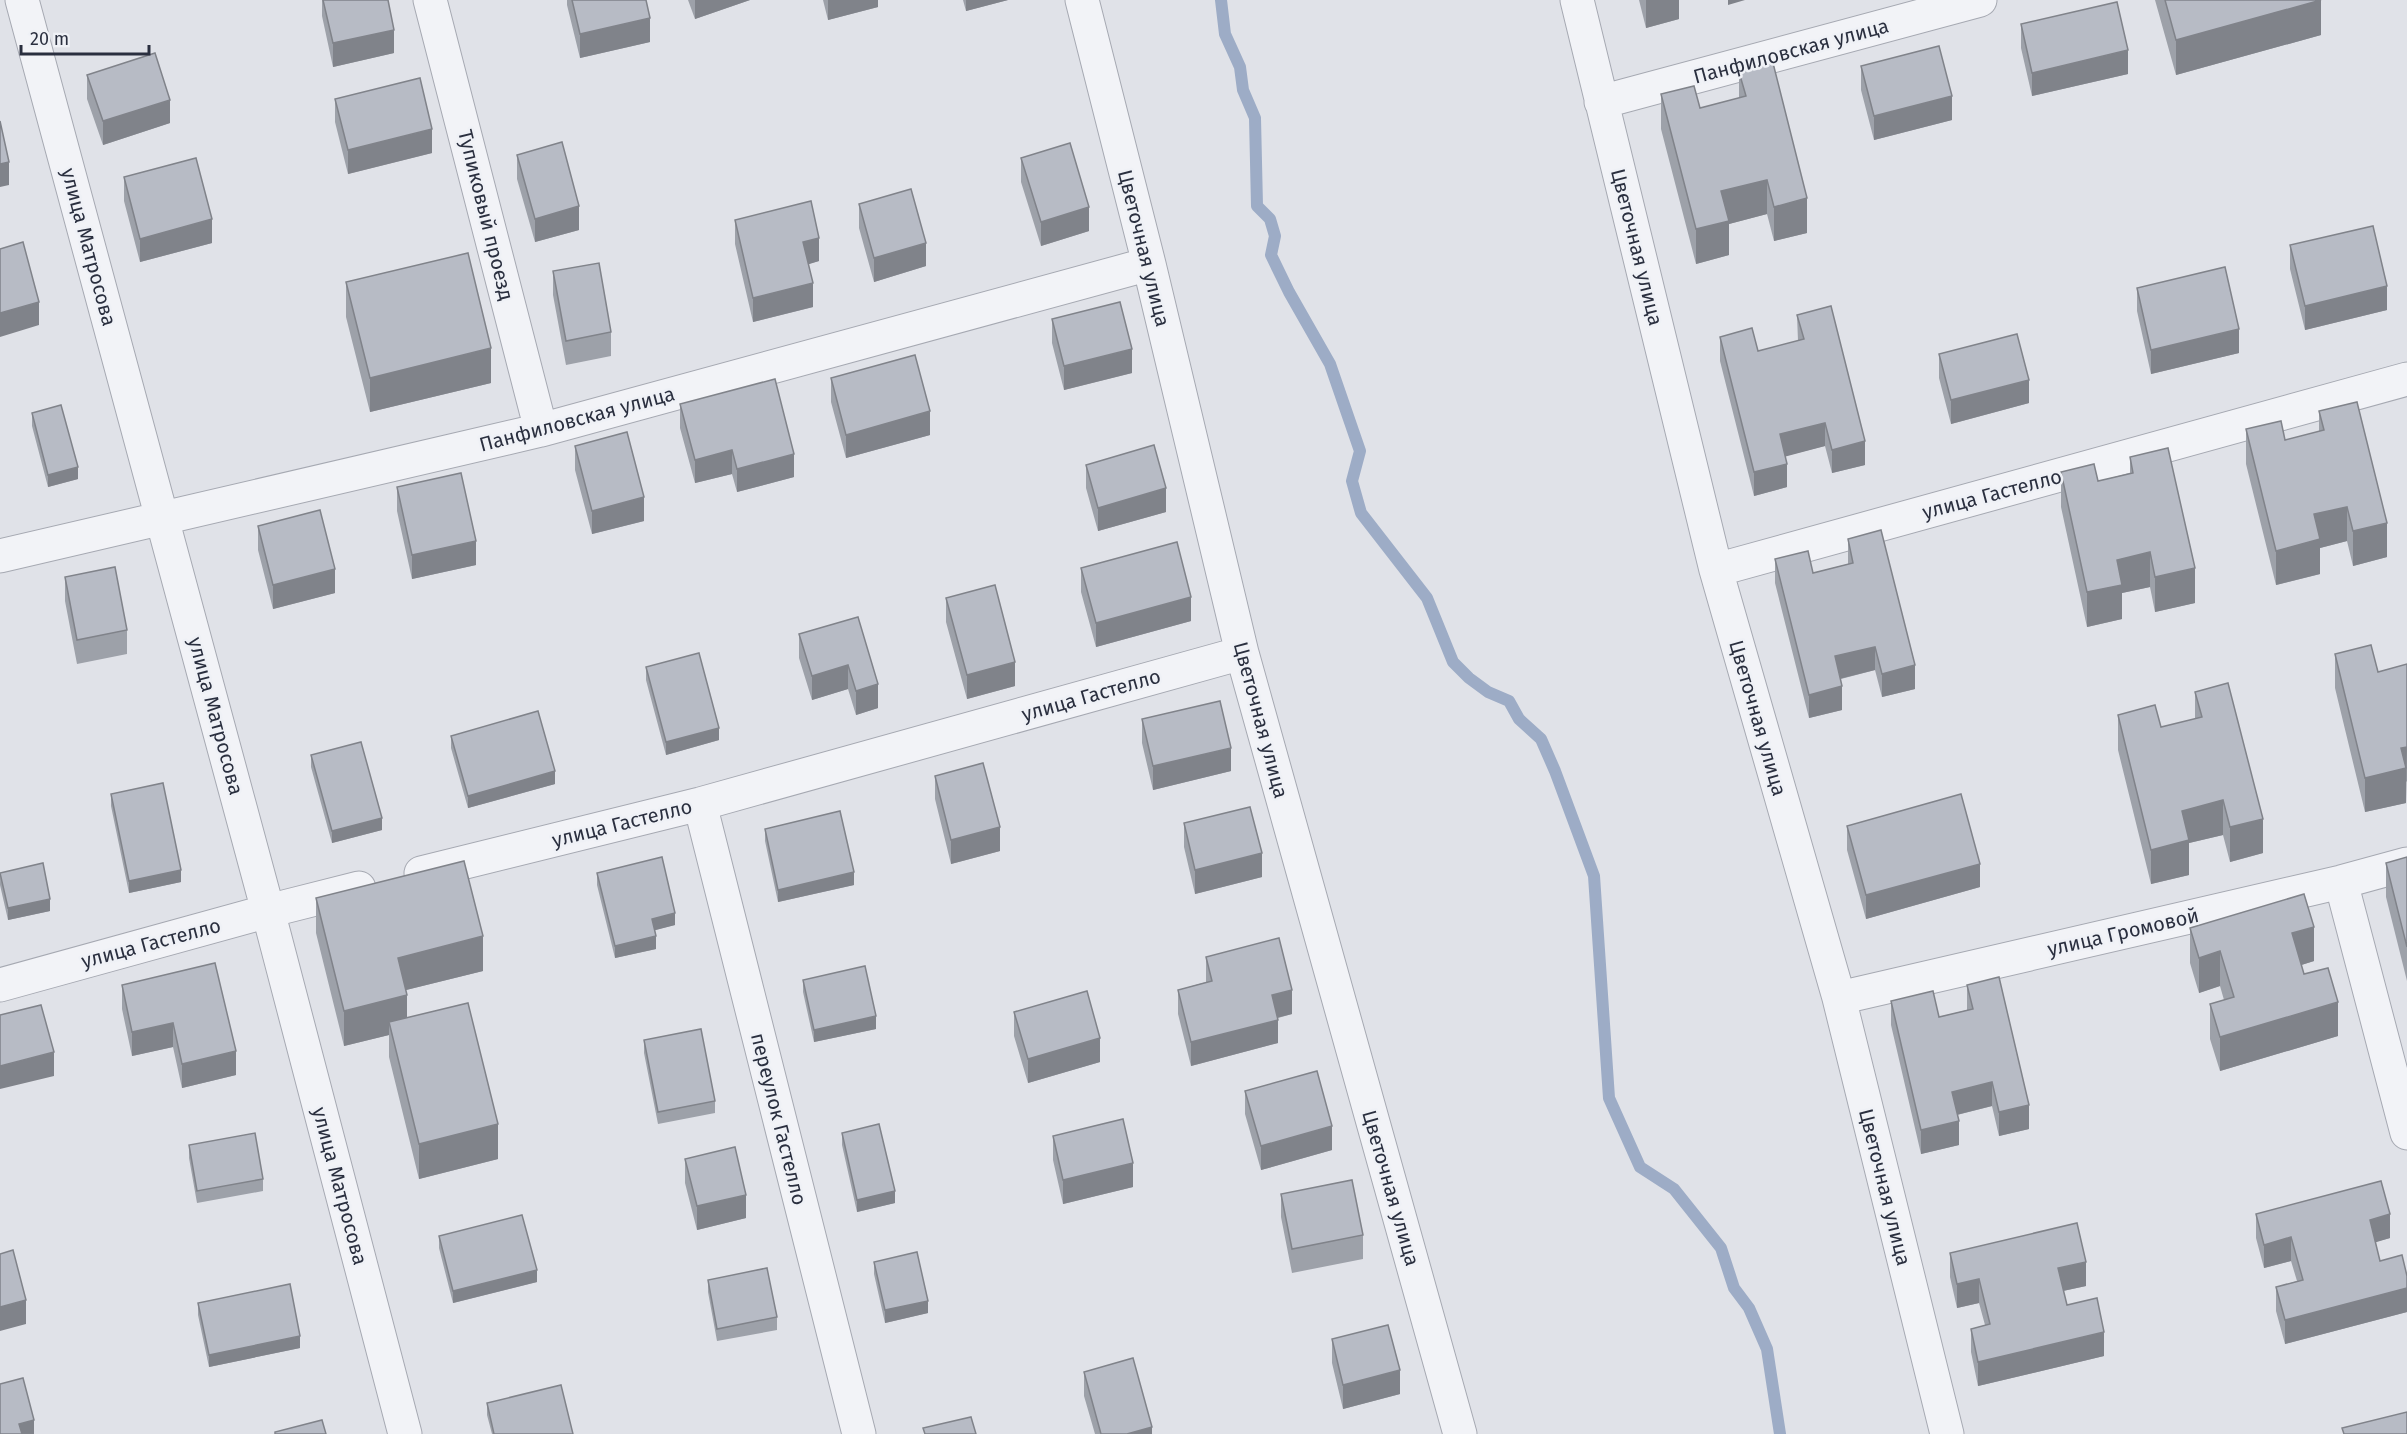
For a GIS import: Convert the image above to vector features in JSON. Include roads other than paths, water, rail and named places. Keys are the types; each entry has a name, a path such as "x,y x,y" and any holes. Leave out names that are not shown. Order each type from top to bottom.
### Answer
{"street":[{"name":"улица Матросова","path":"22,0 268,910 405,1434"},
{"name":"Тупиковый проезд","path":"430,0 541,429"},
{"name":"Цветочная улица","path":"1082,0 1149,264 1242,653 1457,1433"},
{"name":"Цветочная улица","path":"1577,0 1716,570 1839,998 1947,1434"},
{"name":"Панфиловская улица","path":"1601,102 1980,0"},
{"name":"Панфиловская улица","path":"0,556 541,429 1149,264"},
{"name":"улица Гастелло","path":"1716,570 2407,379"},
{"name":"улица Гастелло","path":"0,985 268,910 700,804 1242,653"},
{"name":"переулок Гастелло","path":"700,804 859,1434"},
{"name":"улица Громовой","path":"1839,998 2341,882 2407,864"},
{"path":"2341,882 2407,1133"}],"waterway":[{"path":"1221,0 1225,34 1240,67 1243,90 1255,118 1257,206 1270,219 1275,236 1271,255 1330,364 1360,451 1352,481 1361,513 1427,598 1453,662 1488,692 1509,701 1519,719 1541,739 1594,876 1609,1098 1640,1167 1674,1189 1721,1248 1734,1288 1749,1308 1767,1349 1780,1434"}]}
